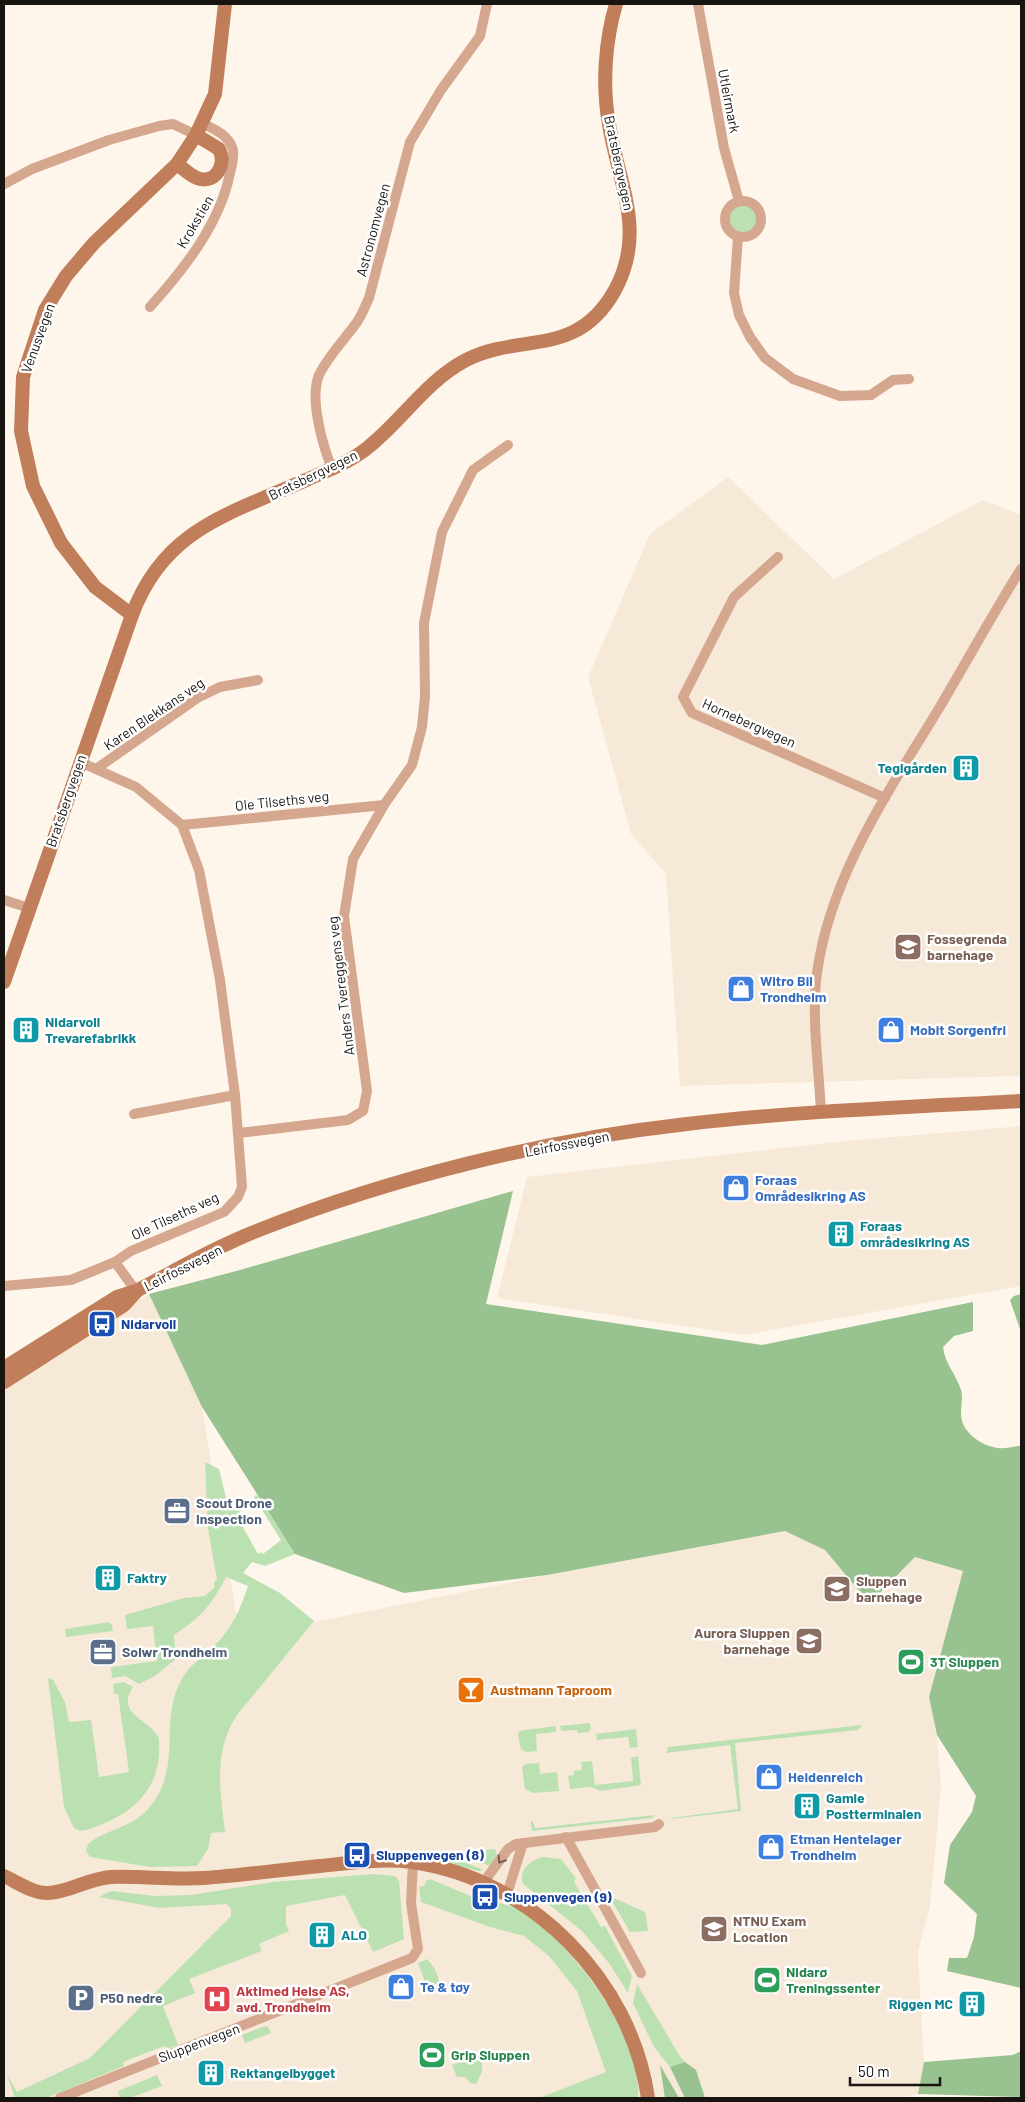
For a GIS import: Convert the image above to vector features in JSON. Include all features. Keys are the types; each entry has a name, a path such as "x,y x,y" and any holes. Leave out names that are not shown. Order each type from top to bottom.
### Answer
{"street":[{"name":"Venusvegen","path":"132,615 95,587 61,543 33,486 21,431 24,377 45,310 66,276 94,243 177,164 199,129 215,94 225,4"},
{"name":"Astronomvegen","path":"332,469 320,430 316,397 319,376 338,346 358,320 369,298 410,142 436,98 480,36 486,4"},
{"name":"Bratsbergvegen","path":"4,982 138,597 166,555 189,535 247,506 332,469 365,450 434,383 460,363 488,352 546,341 573,332 594,317 614,291 625,262 630,233 629,206 611,136 607,102 608,56 616,4"},
{"name":"Utleirmark","path":"698,4 724,148 739,201"},
{"name":"Krokstien","path":"4,184 32,169 109,140 159,126 173,124 222,133 232,150 233,162 226,198 186,265 150,307"},
{"path":"177,164 191,175 202,179 218,172 223,161 219,150 199,129"},
{"path":"739,201 754,204 760,213 762,223 753,236 738,237 726,226 725,216 730,207 739,201"},
{"path":"738,237 734,293 750,337 765,358 793,379 840,396 871,395 893,380 909,379"},
{"name":"Anders Tvereggens veg","path":"239,1133 348,1120 363,1111 367,1091 344,916 353,859 384,805 412,766 422,726 425,696 424,623 442,532 474,470 508,445"},
{"name":"Hornebergvegen","path":"778,557 734,597 683,697 692,713 885,798"},
{"path":"821,1113 816,1022 817,973 830,916 854,856 885,798 1021,569"},
{"name":"Karen Blekkans veg","path":"96,770 199,698 220,687 258,680"},
{"name":"Ole Tilseths veg","path":"80,762 136,787 182,825 199,870 220,980 236,1095 239,1133 242,1187 238,1196 224,1212 131,1252 115,1262"},
{"name":"Ole Tilseths veg","path":"182,825 384,805"},
{"path":"4,900 29,908"},
{"path":"134,1114 236,1095"},
{"name":"Leirfossvegen","path":"4,1368 117,1297 136,1292 259,1230 352,1197 444,1170 561,1143 686,1124 821,1113 1021,1101"},
{"path":"4,1286 71,1280 115,1262 136,1292"},
{"name":"Leirfossvegen","path":"4,1382 124,1305 136,1292"},
{"path":"483,1884 508,1849 516,1844 655,1827 659,1824"},
{"path":"566,1837 641,1973"},
{"path":"507,1894 523,1843"},
{"path":"4,1876 35,1891 47,1893 109,1877 201,1878 345,1864 413,1862 483,1884 507,1894 530,1908 559,1932 586,1960 606,1987 625,2018 637,2052 648,2098"},
{"name":"Sluppenvegen","path":"60,2098 412,1958 418,1950 411,1903 413,1862"}],"shaded area":[{"path":"728,477 834,579 983,500 1021,515 1021,1076 680,1086 666,874 631,834 588,677 650,534"},
{"path":"1021,1126 1021,1286 744,1335 497,1298 527,1177 834,1142"},
{"path":"149,1294 202,1407 240,1637 547,1575 785,1531 896,1578 915,1557 963,1571 929,1697 937,1735 941,1788 930,1906 918,1952 924,2062 918,2094 899,2098 4,2098 4,1387"}],"green space":[{"path":"744,205 754,209 758,219 754,229 744,233 734,229 730,219 734,209"},
{"path":"513,1191 486,1304 762,1345 973,1302 973,1331 954,1336 943,1347 946,1359 961,1390 962,1421 971,1435 987,1445 1001,1448 1021,1446 1021,1988 947,1971 949,1958 967,1958 974,1937 977,1914 944,1883 950,1845 972,1812 976,1796 937,1735 929,1697 963,1571 915,1557 875,1598 865,1598 825,1550 785,1531 547,1575 404,1593 295,1554 202,1407 149,1294 240,1270"},
{"path":"1021,1294 1021,1332 1010,1300 1014,1296"},
{"path":"205,1462 219,1469 227,1502 237,1500 243,1527 258,1554 261,1552 263,1554 281,1540 254,1497 257,1495 295,1554 265,1566 252,1562 243,1573 280,1593 314,1621 237,1715 229,1729 221,1757 220,1772 225,1832 211,1833 208,1849 197,1866 150,1867 90,1857 86,1851 88,1844 134,1821 147,1810 159,1794 168,1761 171,1711 175,1694 186,1672 221,1639 231,1625 248,1586 226,1577 216,1595 204,1610 191,1623 174,1635 176,1659 155,1676 139,1684 125,1676 112,1678 111,1667 157,1661 153,1626 127,1629 125,1615 184,1598 205,1596 215,1587 214,1582 217,1580 208,1529"},
{"path":"109,1622 112,1625 113,1631 66,1637 65,1629"},
{"path":"48,1678 53,1680 65,1702 69,1722 91,1720 99,1777 129,1772 118,1694 114,1694 113,1684 124,1682 133,1687 128,1696 128,1704 131,1711 155,1732 159,1739 157,1769 145,1793 126,1812 87,1830 77,1830 74,1828 64,1807"},
{"path":"589,1723 591,1727 589,1732 578,1733 577,1730 561,1731 560,1726"},
{"path":"862,1725 858,1730 735,1743 741,1811 671,1819 738,1809 730,1745 666,1753 668,1747"},
{"path":"556,1726 556,1732 536,1734 537,1751 526,1752 521,1749 519,1731"},
{"path":"636,1729 638,1747 630,1748 628,1737 597,1740 596,1734"},
{"path":"638,1756 641,1785 601,1791 591,1787 570,1789 568,1776 574,1775 574,1771 582,1770 581,1762 592,1761 595,1785 633,1781 631,1758"},
{"path":"539,1763 540,1774 557,1772 559,1791 533,1793 525,1789 522,1767 526,1764"},
{"path":"655,1815 653,1818 532,1831 531,1821 533,1821 535,1828"},
{"path":"495,1849 497,1855 490,1866 457,1853"},
{"path":"435,1854 459,1860 484,1870 478,1871 435,1860"},
{"path":"542,1857 561,1859 576,1878 574,1882 601,1927 605,1926 632,1976 628,1993 609,1963 582,1931 523,1884 522,1874 526,1867"},
{"path":"373,1874 395,1876 399,1881 404,1939 373,1952 345,1895 286,1906 286,1924 289,1931 259,1944 262,1951 189,1979 195,1993 163,2006 178,2045 167,2049 164,2046 123,2062 124,2066 46,2098 15,2098 7,2074 17,2092 90,2058 231,1916 231,1909 227,1904 159,1908 99,1897 111,1891 155,1896 191,1895 273,1882"},
{"path":"430,1879 490,1904 493,1901 513,1906 539,1923 560,1943 600,1992 616,2020 629,2047 637,2074 638,2098 539,2098 606,2072 577,1991 549,1956 524,1936 490,1927 421,1902 419,1887 424,1886 426,1881"},
{"path":"614,1898 645,1912 648,1931 630,1932 613,1903"},
{"path":"427,1959 435,1969 439,1981 438,1989 429,1992 418,1963"},
{"path":"637,1984 685,2062 670,2067 654,2047 633,2003"},
{"path":"265,2026 268,2027 271,2033 245,2043 242,2035"},
{"path":"1021,2051 1021,2097 918,2094 924,2062 1013,2055"},
{"path":"477,2056 482,2057 482,2072 476,2084 470,2083 465,2077 457,2077 452,2065"},
{"path":"685,2062 696,2070 705,2098 685,2098 670,2067"},
{"path":"660,2065 679,2098 665,2098"},
{"path":"157,2075 162,2086 130,2098 120,2098 118,2091"}],"place":[{"name":"Teglgården","path":"966,768"},
{"name":"Fossegrenda barnehage","path":"908,947"},
{"name":"Witro Bil Trondheim","path":"741,989"},
{"name":"Nidarvoll Trevarefabrikk","path":"26,1030"},
{"name":"Mobit Sorgenfri","path":"891,1030"},
{"name":"Foraas Områdesikring AS","path":"736,1188"},
{"name":"Foraas områdesikring AS","path":"841,1234"},
{"name":"Nidarvoll","path":"102,1324"},
{"name":"Scout Drone Inspection","path":"177,1511"},
{"name":"Faktry","path":"108,1578"},
{"name":"Sluppen barnehage","path":"837,1589"},
{"name":"Aurora Sluppen barnehage","path":"809,1641"},
{"name":"Solwr Trondheim","path":"103,1652"},
{"name":"3T Sluppen","path":"911,1662"},
{"name":"Austmann Taproom","path":"471,1690"},
{"name":"Heidenreich","path":"769,1777"},
{"name":"Gamle Postterminalen","path":"807,1806"},
{"name":"Etman Hentelager Trondheim","path":"771,1847"},
{"name":"Sluppenvegen (8)","path":"357,1855"},
{"name":"Sluppenvegen (9)","path":"485,1897"},
{"name":"NTNU Exam Location","path":"714,1929"},
{"name":"ALO","path":"322,1935"},
{"name":"Nidarø Treningssenter","path":"767,1980"},
{"name":"Te & tøy","path":"401,1987"},
{"name":"P50 nedre","path":"81,1998"},
{"name":"Aktimed Helse AS, avd. Trondheim","path":"217,1999"},
{"name":"Riggen MC","path":"972,2004"},
{"name":"Grip Sluppen","path":"432,2055"},
{"name":"Rektangelbygget","path":"211,2073"}]}
